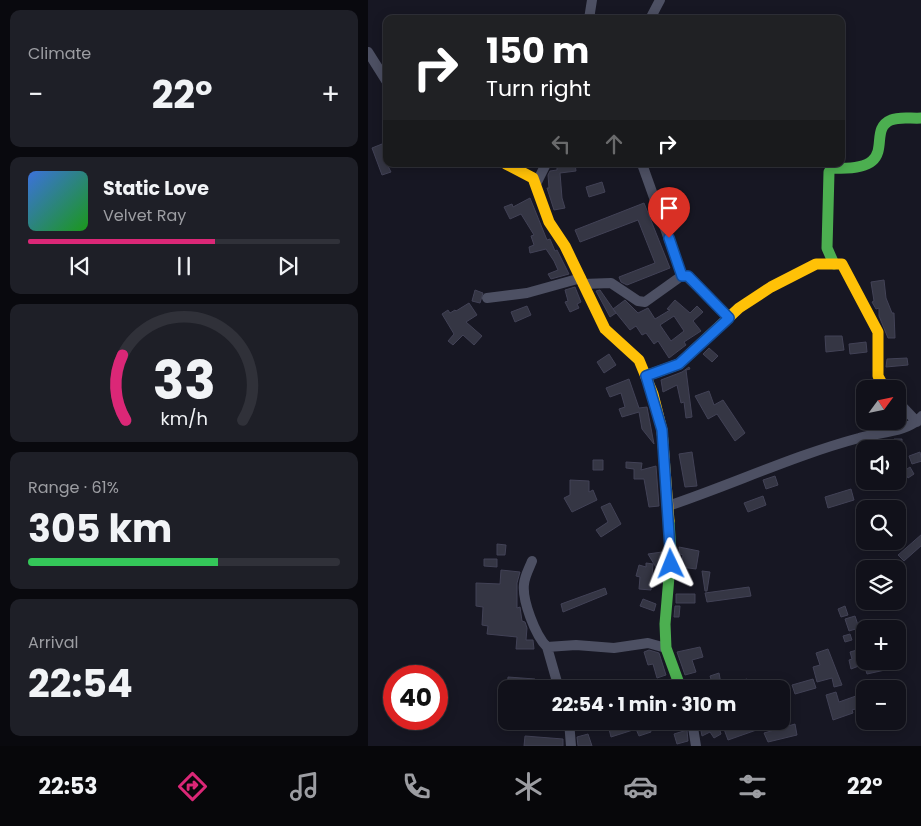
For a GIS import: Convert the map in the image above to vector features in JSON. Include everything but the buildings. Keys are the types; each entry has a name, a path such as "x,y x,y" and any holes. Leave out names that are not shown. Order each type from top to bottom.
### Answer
{"street":[{"path":"590,15 592,0"},
{"path":"652,15 660,0"},
{"path":"368,52 383,76"},
{"path":"834,264 827,248 829,172 832,168 867,167 874,162 885,124 890,120 922,118"},
{"path":"512,167 529,175 536,184 549,222 566,246 605,329 639,360 646,376 662,430 671,553 665,624 666,648 678,680"},
{"path":"536,184 544,167"},
{"path":"643,167 682,276"},
{"path":"646,376 679,364 748,302 803,270 816,264 842,264 878,332 880,341 876,375 879,380"},
{"path":"487,298 527,293 582,281 611,283 638,301 645,302 682,276 688,276 729,318"},
{"path":"668,506 857,438 907,428 919,419 906,408"},
{"path":"532,561 526,575 524,596 537,634 546,647 556,680"},
{"path":"546,647 576,645 614,648 648,644 666,648"},
{"path":"570,730 571,746"},
{"path":"693,730 696,746"}],"traffic: fast":[{"path":"834,264 827,248 829,172 832,168 854,168 868,164 875,157 878,150 884,125 891,120 922,118"},
{"path":"669,521 671,553 665,624 666,648 678,680"}],"traffic: slow":[{"path":"512,167 533,178 549,222 565,246 605,329 639,360 653,394 662,430 669,521"},
{"path":"646,376 679,364 739,308 771,287 816,264 842,264 878,332 878,376 880,380"}],"route":[{"path":"669,238 682,276 688,276 729,318 690,356 679,364 646,376 653,394 662,430 671,564"}]}
